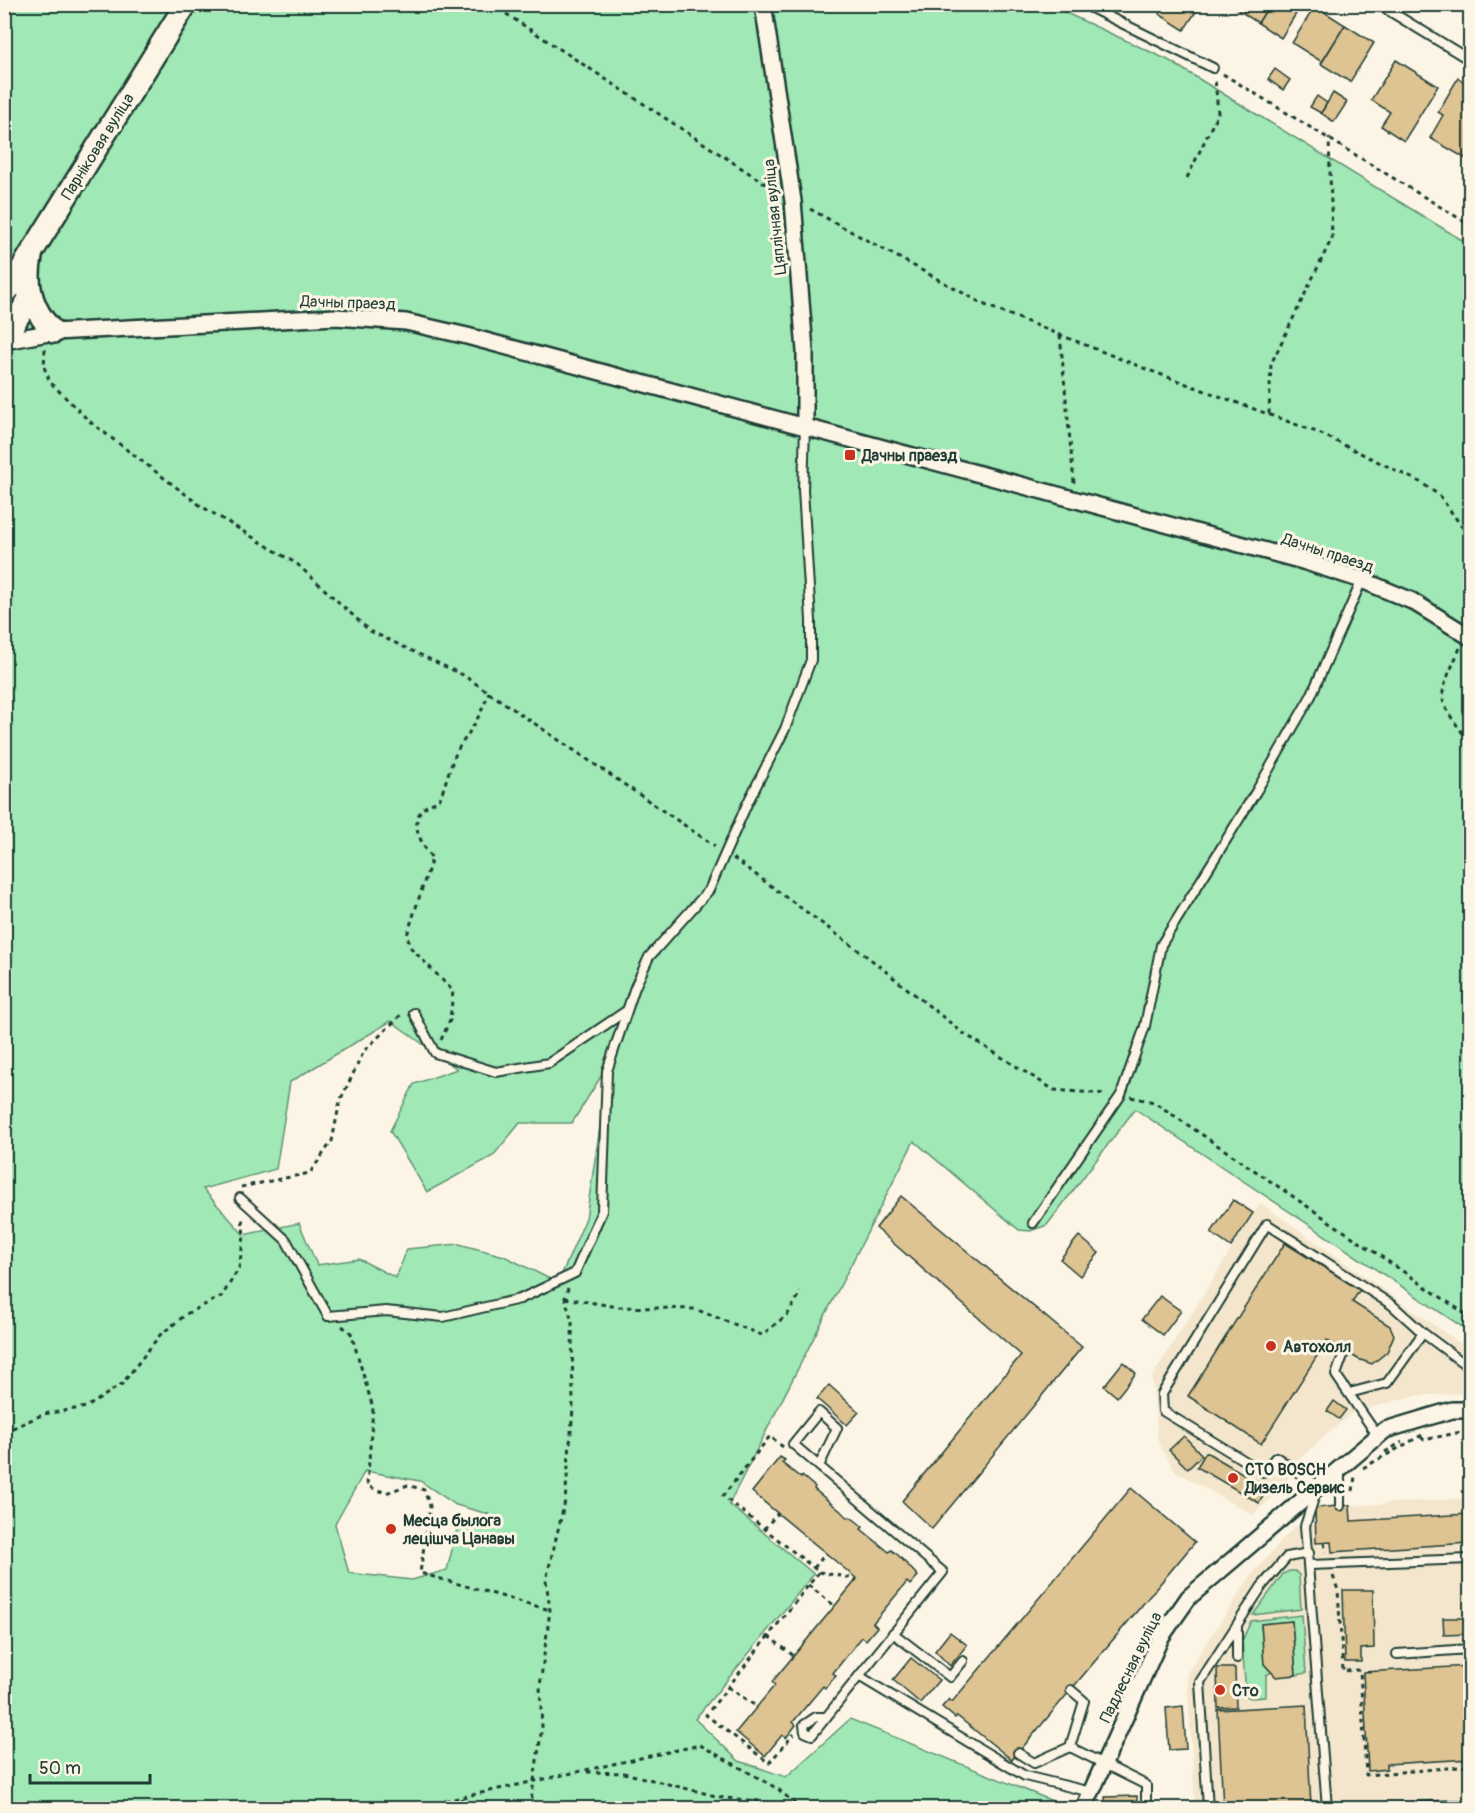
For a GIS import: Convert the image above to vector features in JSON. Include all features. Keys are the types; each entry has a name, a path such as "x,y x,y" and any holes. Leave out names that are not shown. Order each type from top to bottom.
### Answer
{"street":[{"name":"Парніковая вуліца","path":"7,292 186,4"},
{"name":"Цяплічная вуліца","path":"763,4 793,201 805,351 805,427"},
{"path":"4,340 29,301 29,271 33,247"},
{"path":"7,292 20,283 30,292 39,316 50,332"},
{"name":"Дачны праезд","path":"4,340 50,332 276,318 356,317 387,320 467,336 1304,561 1362,580 1412,601 1468,636"},
{"name":"Падлесная вуліца","path":"1084,1809 1161,1637 1183,1604 1207,1580 1377,1435 1385,1430 1425,1417 1452,1410 1470,1410"}],"lane":[{"path":"1083,4 1213,68"},
{"path":"1378,4 1470,60"},
{"path":"240,1198 286,1240 328,1316 386,1311 443,1317 520,1299 574,1273 602,1211 606,1071 626,1011 649,957 709,890 747,804 785,729 811,660 811,620 803,490 805,427"},
{"path":"1033,1223 1121,1095 1145,1026 1161,945 1257,790 1311,696 1362,580"},
{"path":"414,1013 435,1053 496,1072 549,1063 626,1011"},
{"path":"1327,1809 1310,1565 1305,1526 1317,1486 1276,1457 1263,1472 1163,1410 1162,1394 1267,1224 1392,1305 1470,1368"},
{"path":"1349,1394 1387,1383 1424,1333"},
{"path":"1345,1350 1336,1375 1377,1435"},
{"path":"819,1466 837,1428 819,1412 793,1444 943,1572 825,1717"},
{"path":"1340,1467 1340,1506"},
{"path":"1208,1809 1200,1682 1262,1586 1287,1557 1309,1553"},
{"path":"1310,1565 1470,1559"},
{"path":"1237,1625 1237,1658"},
{"path":"893,1633 950,1677 963,1661"},
{"path":"1397,1654 1470,1649"},
{"path":"859,1676 1025,1776 1091,1792"},
{"path":"1018,1753 1034,1763 1070,1747 1084,1701 1071,1690"},
{"path":"1070,1747 1146,1785 1146,1809"},
{"path":"1393,1809 1458,1805 1458,1809"}],"path":[{"path":"491,4 793,201 832,219 985,305 1319,433 1420,482 1439,495 1466,531 1470,543"},
{"path":"1213,68 1470,225"},
{"path":"1187,178 1218,113 1213,68"},
{"path":"1269,414 1272,364 1332,237 1329,137"},
{"path":"50,332 44,367 50,382 89,421 201,506 297,564 370,631 463,675 727,853 869,958 963,1033 1054,1090 1121,1095 1154,1102 1470,1317"},
{"path":"1060,335 1075,500"},
{"path":"1468,636 1440,694 1444,708 1470,743"},
{"path":"435,1053 450,1020 453,991 411,948 407,935 432,858 417,834 418,816 426,804 438,801 461,744 482,713 489,693"},
{"path":"4,1432 44,1414 87,1407 122,1384 160,1335 188,1313 222,1296 239,1268 244,1236 240,1198 236,1191 244,1185 310,1173 332,1141 340,1101 364,1051 400,1014 414,1013"},
{"path":"530,1809 542,1727 540,1686 550,1610 546,1580 565,1501 573,1409 572,1322 565,1298 574,1273"},
{"path":"565,1298 618,1307 695,1309 762,1335 788,1314 801,1292"},
{"path":"328,1316 351,1333 373,1408 367,1486 386,1493 408,1485 424,1490 430,1506 420,1573 550,1610"},
{"path":"1340,1506 1352,1496 1356,1472 1367,1462 1417,1434 1424,1440 1470,1430"},
{"path":"788,1451 770,1436 723,1496 819,1572 857,1579"},
{"path":"764,1529 778,1513"},
{"path":"1324,1543 1338,1590 1343,1671 1360,1670 1366,1775 1470,1766"},
{"path":"814,1568 826,1553"},
{"path":"801,1725 770,1763 706,1715 819,1572"},
{"path":"808,1585 834,1606"},
{"path":"768,1636 794,1656"},
{"path":"728,1687 757,1707"},
{"path":"419,1809 426,1804 534,1783 700,1745 778,1789 800,1809"},
{"path":"582,1772 624,1773 724,1798 759,1801 792,1809"},
{"path":"461,1797 465,1809"}],"shaded area":[{"path":"1260,1203 1470,1350 1470,1393 1413,1396 1352,1413 1297,1461 1283,1487 1253,1515 1175,1471 1158,1442 1152,1377"},
{"path":"1470,1498 1470,1808 1186,1808 1195,1807 1187,1673 1252,1574 1294,1527 1315,1525 1315,1508"}],"green space":[{"path":"4,5 1049,5 1168,60 1470,245 1470,1332 1135,1109 1047,1225 1030,1231 1019,1230 914,1141 729,1504 814,1574 695,1719 739,1761 786,1777 850,1719 1070,1808 5,1808","holes":["391,1021 457,1069 414,1084 390,1131 427,1192 493,1156 520,1123 572,1123 610,1062 586,1218 558,1283 504,1256 459,1244 407,1249 396,1278 359,1259 317,1265 299,1223 244,1235 203,1189 276,1169 290,1082","365,1471 420,1481 456,1505 488,1514 457,1529 447,1570 412,1580 349,1573 335,1524"]},
{"path":"1295,1571 1299,1575 1301,1609 1253,1615 1283,1574"},
{"path":"1302,1615 1306,1673 1296,1675 1292,1621 1261,1624 1264,1664 1272,1672 1266,1675 1266,1697 1246,1696 1242,1641 1251,1621"}],"building":[{"path":"1165,4 1201,4 1184,30 1159,14"},
{"path":"1229,4 1270,4 1258,23"},
{"path":"1270,4 1302,4 1281,38 1258,23"},
{"path":"1315,6 1345,25 1322,62 1292,43"},
{"path":"1345,25 1374,43 1350,82 1321,64"},
{"path":"1396,60 1438,86 1404,141 1381,126 1390,112 1371,100"},
{"path":"1275,69 1290,80 1283,90 1268,79"},
{"path":"1458,78 1470,86 1470,161 1430,138 1443,115 1438,112"},
{"path":"1333,93 1347,102 1334,122 1321,113"},
{"path":"1317,96 1327,103 1321,113 1310,107"},
{"path":"901,1196 1082,1347 932,1529 902,1501 1021,1355 876,1228"},
{"path":"1233,1200 1253,1213 1231,1247 1211,1233"},
{"path":"1079,1236 1099,1253 1080,1276 1060,1259"},
{"name":"Автохолл","path":"1285,1243 1360,1290 1352,1302 1390,1326 1394,1335 1387,1352 1372,1364 1358,1359 1327,1340 1261,1444 1188,1396"},
{"path":"1160,1296 1181,1311 1163,1335 1142,1319"},
{"path":"1123,1362 1136,1373 1117,1397 1104,1386"},
{"path":"829,1385 859,1412 847,1425 817,1399"},
{"path":"1334,1401 1346,1410 1339,1419 1327,1411"},
{"path":"1184,1436 1202,1455 1188,1469 1169,1450"},
{"name":"СТО BOSCH Дизель Сервис","path":"1206,1452 1268,1488 1259,1503 1197,1467"},
{"path":"780,1457 785,1460 782,1463 801,1478 802,1476 815,1487 814,1489 849,1518 856,1521 863,1527 861,1529 889,1552 891,1550 898,1555 918,1576 910,1585 907,1582 873,1623 877,1627 866,1640 862,1637 833,1673 836,1676 825,1688 823,1686 793,1722 796,1725 786,1738 782,1735 765,1756 736,1732 775,1685 772,1682 857,1579 752,1492"},
{"path":"1131,1488 1195,1542 1012,1760 957,1716 955,1718 942,1707 949,1699 952,1702"},
{"path":"1350,1505 1351,1521 1468,1514 1469,1543 1332,1552 1331,1542 1316,1543 1315,1508"},
{"path":"1343,1590 1373,1590 1374,1648 1361,1649 1361,1662 1345,1662"},
{"path":"1443,1618 1470,1618 1470,1634 1444,1635"},
{"path":"1292,1621 1296,1675 1276,1677 1264,1664 1261,1624"},
{"path":"950,1632 967,1645 950,1666 935,1651"},
{"path":"911,1658 939,1680 920,1703 893,1680"},
{"path":"1470,1666 1470,1759 1387,1764 1387,1769 1368,1771 1363,1672"},
{"path":"1217,1668 1235,1668 1236,1707 1218,1708"},
{"path":"1306,1705 1311,1808 1223,1808 1218,1710"},
{"path":"1183,1706 1186,1749 1169,1750 1166,1708"},
{"path":"1137,1796 1137,1808 1106,1808 1105,1797"}],"place":[{"name":"Дачны праезд","path":"850,455"},
{"name":"Автохолл","path":"1271,1346"},
{"name":"СТО BOSCH Дизель Сервис","path":"1233,1478"},
{"name":"Месца былога лецішча Цанавы","path":"391,1529"},
{"name":"Сто","path":"1220,1690"}]}
